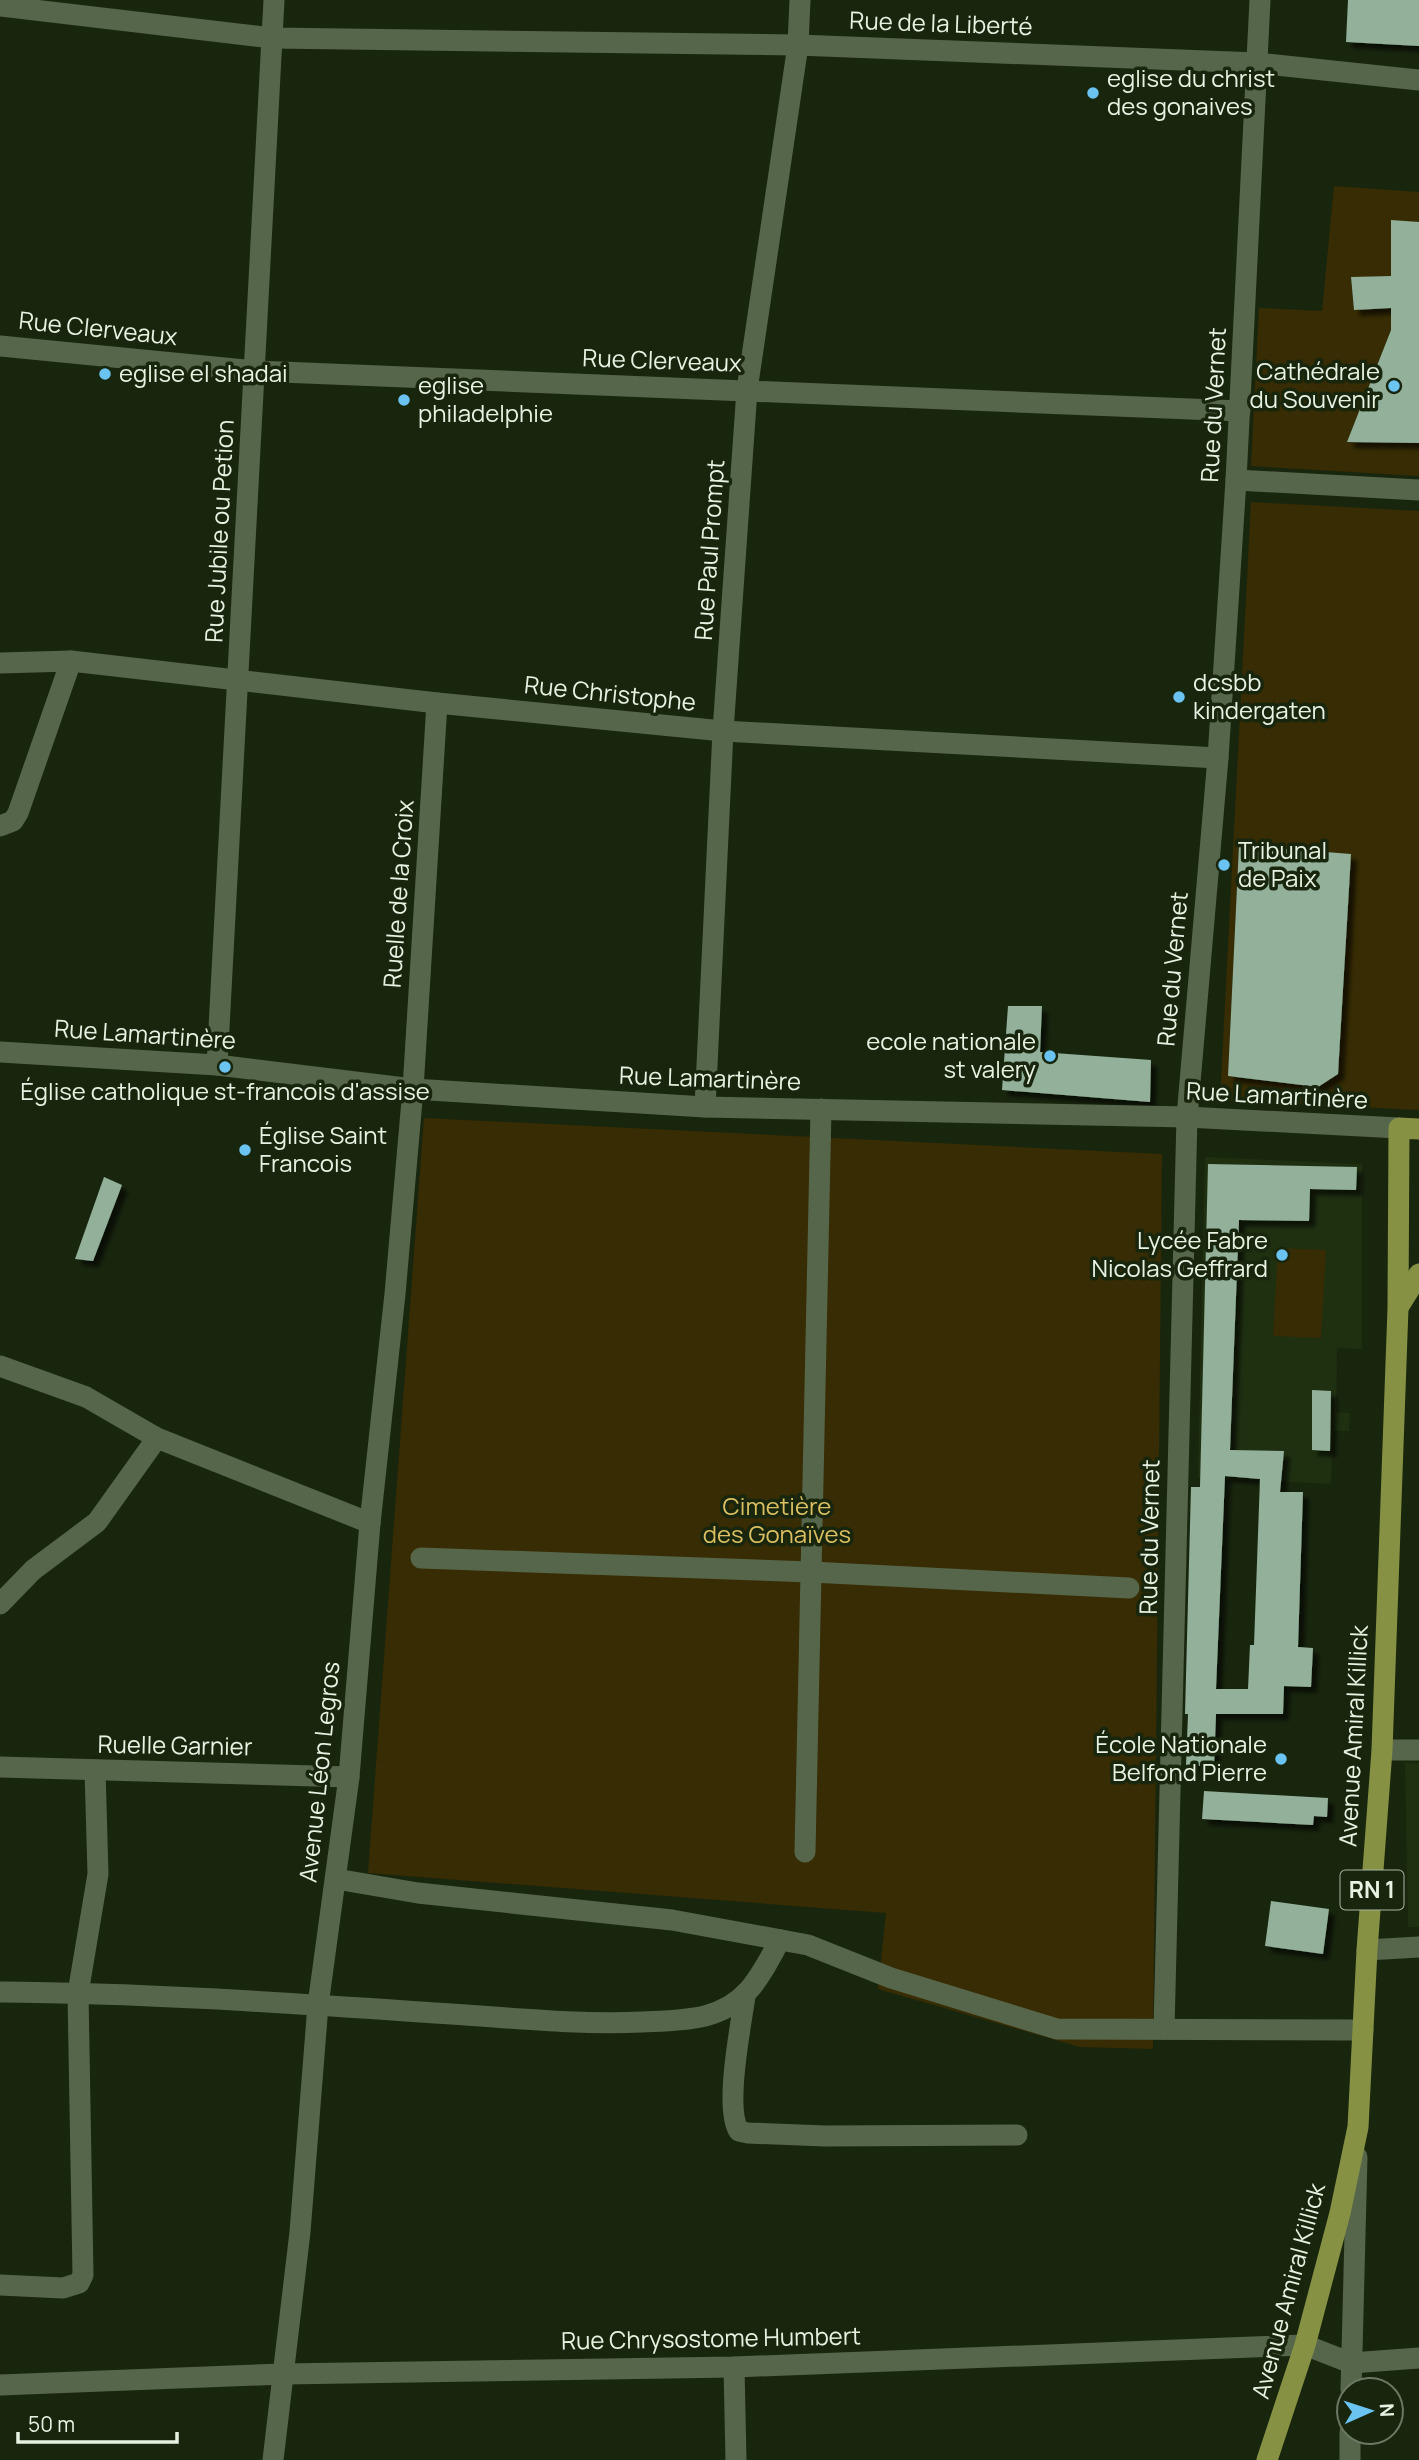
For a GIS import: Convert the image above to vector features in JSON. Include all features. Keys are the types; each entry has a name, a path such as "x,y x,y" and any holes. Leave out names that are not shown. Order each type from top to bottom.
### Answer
{"main road":[{"name":"Avenue Amiral Killick","path":"1267,2460 1305,2345 1358,2127 1367,1950 1382,1750 1398,1308 1409,1128"},
{"name":"RN 1","path":"1398,1308 1419,1274"}],"street":[{"name":"Rue Jubile ou Petion","path":"217,1065 274,0"},
{"name":"Rue Paul Prompt","path":"705,1107 723,732 747,390 798,45 800,0"},
{"name":"Rue du Vernet","path":"1164,2029 1187,1117 1217,758 1236,480 1260,0"},
{"name":"Rue de la Liberté","path":"0,6 272,38 798,45 1257,63 1419,80"},
{"name":"Rue Clerveaux","path":"0,346 256,371 1240,411"},
{"path":"1236,480 1419,490"},
{"name":"Rue Christophe","path":"0,663 71,661 437,703 723,732 1217,758"},
{"path":"0,826 13,821 18,814 71,661"},
{"name":"Ruelle de la Croix","path":"413,1089 437,703"},
{"name":"Rue Lamartinère","path":"0,1052 217,1065 413,1089 705,1107 1187,1117 1409,1128"},
{"name":"Avenue Léon Legros","path":"273,2460 300,2232 318,2005 349,1777 370,1523 395,1294 413,1089"},
{"path":"805,1852 821,1109"},
{"path":"0,1366 86,1397 158,1438 370,1523"},
{"path":"0,1604 33,1570 97,1522 158,1438"},
{"path":"421,1558 811,1572 1129,1588"},
{"path":"1382,1750 1419,1749"},
{"name":"Ruelle Garnier","path":"0,1767 349,1777"},
{"path":"0,2286 63,2288 79,2283 83,2275 78,1993 98,1874 95,1770"},
{"path":"336,1879 418,1893 672,1920 808,1945 891,1978 1057,2029 1363,2030"},
{"path":"0,1992 78,1993 318,2005 601,2024 676,2020 706,2015 745,1996 756,1983 780,1940"},
{"path":"1367,1950 1419,1947"},
{"path":"745,1996 735,2073 733,2115 739,2131 825,2136 1017,2135"},
{"path":"1351,2376 1358,2127"},
{"name":"Rue Chrysostome Humbert","path":"0,2385 283,2374 734,2367 1305,2345 1351,2363 1419,2358"},
{"path":"734,2367 736,2460"}],"shaded area":[{"name":"Lycée Fabre Nicolas Geffrard","path":"1205,1157 1362,1164 1362,1349 1337,1348 1336,1412 1350,1413 1349,1431 1333,1431 1331,1484 1198,1478"},
{"path":"1405,1763 1419,1763 1419,1927 1408,1927"}],"green space":[{"path":"1334,186 1419,192 1419,222 1392,221 1391,276 1351,278 1354,309 1391,308 1391,330 1347,442 1419,443 1419,476 1251,466 1259,308 1322,311"},
{"path":"1251,502 1419,511 1419,1110 1220,1100","holes":["1239,845 1351,854 1338,1074 1318,1087 1228,1076"]},
{"name":"Cimetière des Gonaïves","path":"424,1118 1162,1154 1153,2049 1080,2047 878,1989 886,1913 368,1873"},
{"path":"1278,1248 1326,1250 1321,1338 1273,1336"}],"building":[{"path":"1348,0 1419,0 1419,46 1346,42"},
{"name":"Cathédrale du Souvenir","path":"1391,220 1419,222 1419,443 1347,442 1391,330 1391,308 1354,310 1351,277 1391,276"},
{"path":"1239,845 1351,854 1338,1074 1318,1087 1228,1076"},
{"name":"ecole nationale st valery","path":"1008,1006 1042,1006 1040,1052 1151,1060 1150,1102 1002,1090"},
{"path":"1208,1164 1357,1167 1356,1190 1310,1189 1309,1221 1239,1220 1230,1450 1284,1451 1280,1492 1303,1492 1298,1647 1313,1648 1311,1687 1284,1686 1283,1714 1216,1714 1214,1767 1186,1765 1191,1487 1200,1487","holes":["1225,1476 1260,1479 1254,1645 1250,1645 1248,1689 1216,1689"]},
{"path":"104,1177 122,1185 93,1261 75,1259"},
{"path":"1312,1390 1331,1391 1330,1451 1312,1450"},
{"path":"1204,1791 1328,1798 1327,1817 1314,1816 1313,1825 1202,1819"},
{"path":"1271,1901 1329,1909 1323,1954 1265,1946"}],"place":[{"name":"eglise du christ des gonaives","path":"1093,93"},
{"name":"eglise el shadai","path":"105,374"},
{"name":"Cathédrale du Souvenir","path":"1394,386"},
{"name":"eglise philadelphie","path":"404,400"},
{"name":"dcsbb kindergaten","path":"1179,697"},
{"name":"Tribunal de Paix","path":"1224,865"},
{"name":"ecole nationale st valery","path":"1050,1056"},
{"name":"Église catholique st-francois d'assise","path":"225,1067"},
{"name":"Église Saint Francois","path":"245,1150"},
{"name":"Lycée Fabre Nicolas Geffrard","path":"1282,1255"},
{"name":"École Nationale Belfond Pierre","path":"1281,1759"}]}
